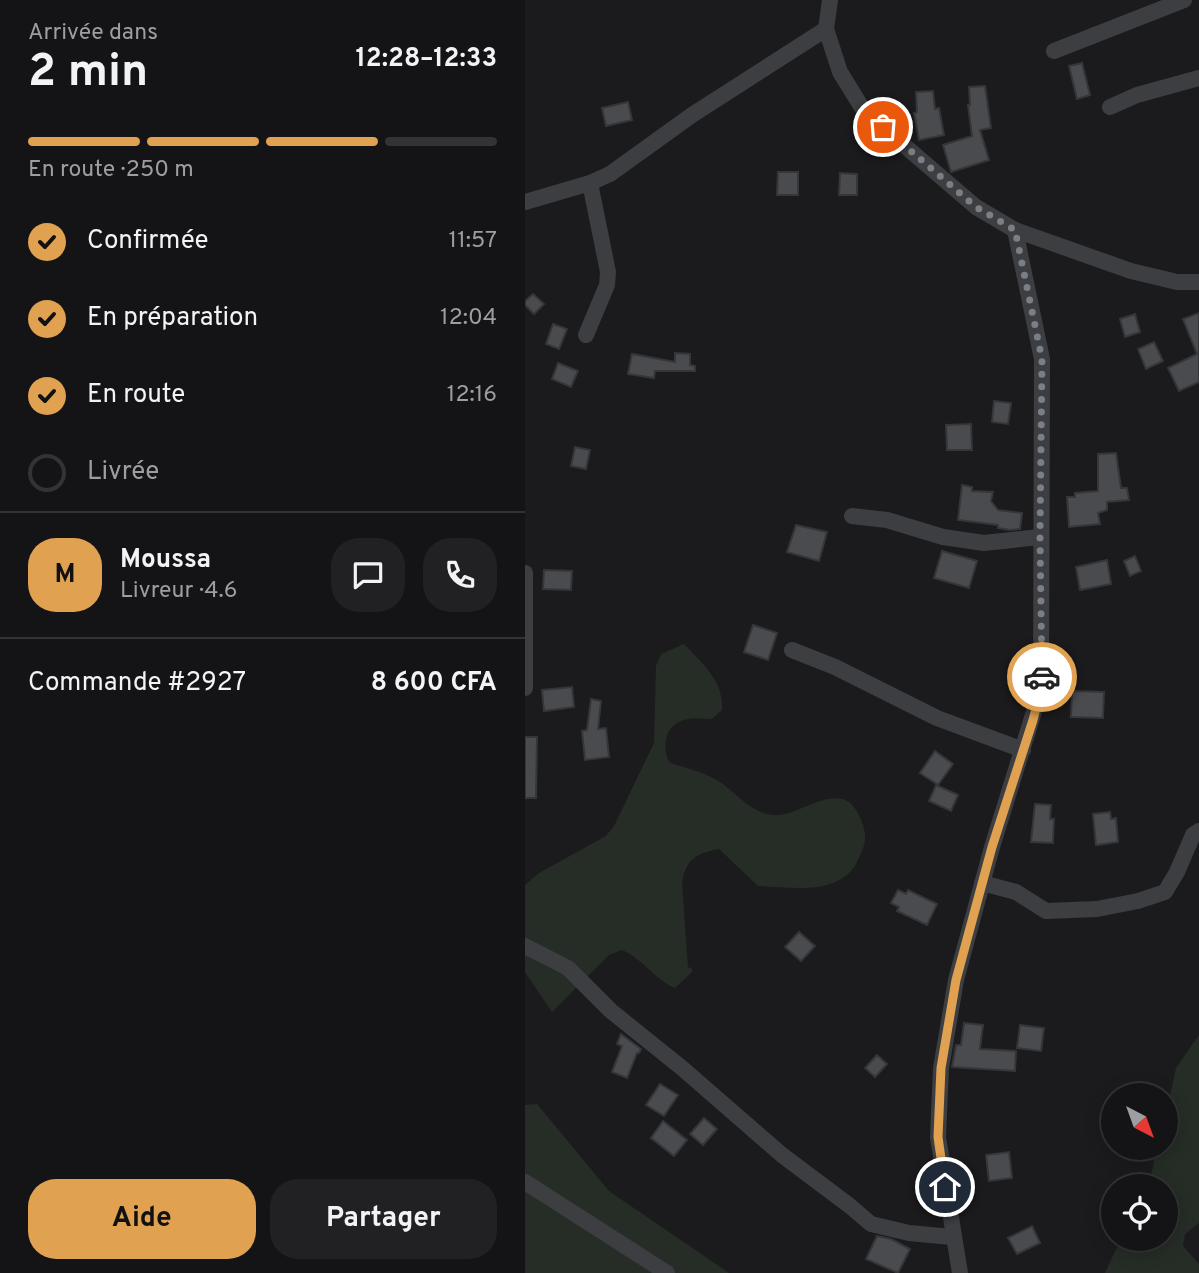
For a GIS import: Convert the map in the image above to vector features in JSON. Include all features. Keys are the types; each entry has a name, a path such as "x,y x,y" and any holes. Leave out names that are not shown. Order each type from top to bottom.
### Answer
{"street":[{"path":"830,0 826,29 840,72 864,111 976,207 1015,230 1131,271 1177,282 1199,282"},
{"path":"1054,51 1184,0"},
{"path":"525,202 590,183 610,174 692,115 826,29"},
{"path":"1110,107 1137,95 1199,78"},
{"path":"586,335 607,285 608,272 590,183"},
{"path":"960,1273 938,1137 941,1068 956,980 982,883 1041,689 1042,359 1015,230"},
{"path":"852,516 887,520 943,537 984,542 1040,537"},
{"path":"525,573 525,688"},
{"path":"792,650 835,667 937,718 1023,750"},
{"path":"982,883 1016,892 1046,911 1097,909 1139,901 1165,892 1193,835 1199,831"},
{"path":"525,946 568,968 611,1011 682,1068 782,1155 871,1224 909,1233 953,1237"},
{"path":"525,1182 667,1273"}],"shaded area":[{"path":"684,644 716,681 722,710 712,719 689,719 675,724 666,741 669,762 715,779 756,810 773,815 782,815 831,799 849,802 863,826 863,847 850,872 840,880 828,885 800,888 758,886 719,849 698,856 689,863 682,884 688,968 693,971 675,988 622,950 609,955 552,1012 525,972 525,885 539,873 606,836 614,826 654,743 656,666 661,654"},
{"path":"1199,1035 1199,1223 1185,1234 1183,1246 1199,1264 1199,1273 1105,1273 1115,1251 1178,1251 1178,1174 1151,1174 1154,1160 1178,1160 1178,1083 1173,1083 1176,1068"},
{"path":"537,1104 609,1191 729,1273 525,1273 525,1105"}],"building":[{"path":"1082,63 1090,95 1077,99 1069,66"},
{"path":"985,86 991,128 980,130 989,160 951,172 943,145 972,136 969,87"},
{"path":"933,91 935,109 939,108 944,135 919,140 914,113 917,112 916,92"},
{"path":"628,102 632,120 606,126 602,108"},
{"path":"778,172 798,172 798,195 777,195"},
{"path":"840,173 857,174 857,195 839,195"},
{"path":"533,294 544,304 534,314 525,305 525,301"},
{"path":"1199,313 1199,382 1179,391 1168,368 1197,354 1183,319"},
{"path":"1135,314 1140,332 1125,337 1120,319"},
{"path":"553,324 567,329 559,349 546,344"},
{"path":"1154,342 1163,361 1146,369 1138,349"},
{"path":"675,353 690,354 690,365 695,366 695,371 655,371 654,378 628,374 632,354 675,362"},
{"path":"558,363 578,371 571,387 552,379"},
{"path":"994,401 1011,403 1008,424 992,422"},
{"path":"971,424 972,450 947,450 946,425"},
{"path":"575,447 590,450 586,469 571,466"},
{"path":"1116,453 1121,488 1127,488 1129,500 1107,502 1107,510 1098,513 1100,524 1069,527 1067,497 1075,497 1075,493 1098,491 1098,454"},
{"path":"962,485 972,487 972,491 993,492 991,501 998,510 1022,513 1020,529 1009,530 998,528 998,525 958,520"},
{"path":"796,525 827,532 819,561 787,552"},
{"path":"942,551 977,561 969,588 934,578"},
{"path":"1135,556 1141,571 1130,576 1124,561"},
{"path":"1107,560 1111,584 1080,590 1076,567"},
{"path":"544,570 572,571 571,590 543,589"},
{"path":"753,625 777,633 768,660 744,652"},
{"path":"572,687 574,707 544,711 542,690"},
{"path":"1072,691 1104,692 1103,718 1071,717"},
{"path":"591,699 601,701 598,729 606,728 609,757 585,760 582,731 587,730"},
{"path":"525,737 537,737 536,798 525,798"},
{"path":"935,751 953,764 938,785 920,773"},
{"path":"936,785 958,795 951,811 929,801"},
{"path":"1035,804 1051,805 1050,819 1054,819 1053,843 1031,842"},
{"path":"1110,812 1111,819 1116,818 1118,842 1096,845 1093,814"},
{"path":"898,890 906,894 908,890 937,904 927,925 897,911 899,907 891,903"},
{"path":"799,932 815,946 801,961 785,947"},
{"path":"964,1023 983,1025 980,1049 1016,1051 1015,1071 952,1067 956,1045 961,1045"},
{"path":"1020,1025 1044,1028 1041,1051 1017,1048"},
{"path":"621,1034 641,1049 627,1078 612,1072 622,1046 617,1044"},
{"path":"877,1055 887,1064 875,1077 865,1068"},
{"path":"660,1084 678,1095 664,1116 646,1105"},
{"path":"704,1118 717,1129 703,1145 690,1134"},
{"path":"663,1121 687,1140 674,1156 651,1138"},
{"path":"1009,1152 1012,1178 989,1181 986,1155"},
{"path":"1032,1226 1040,1243 1017,1254 1008,1238"},
{"path":"877,1236 891,1239 910,1249 898,1273 866,1259"}],"way so far":[{"path":"883,127 976,207 1015,230 1042,359 1042,677"}],"route":[{"path":"945,1187 938,1137 941,1068 956,980 992,847 1033,720 1042,677"}]}
